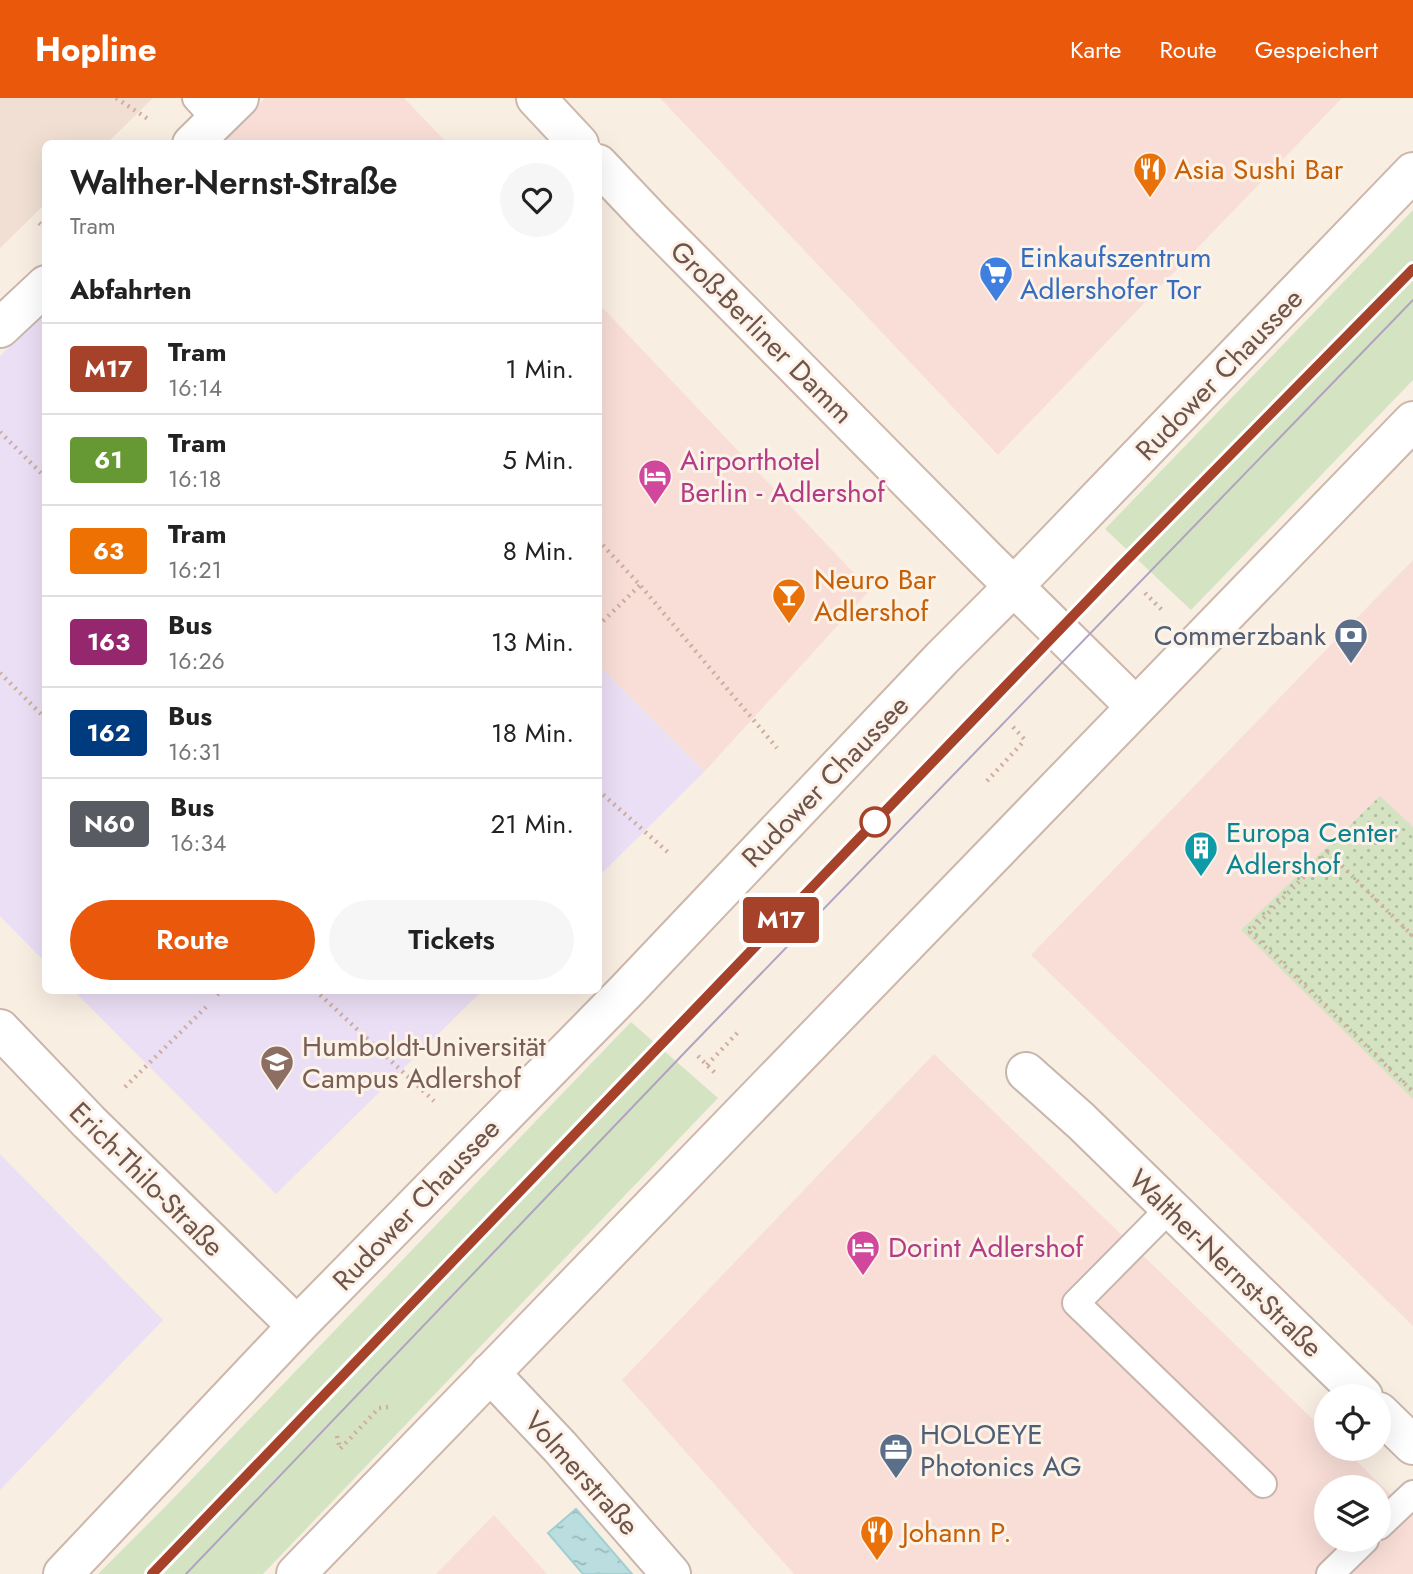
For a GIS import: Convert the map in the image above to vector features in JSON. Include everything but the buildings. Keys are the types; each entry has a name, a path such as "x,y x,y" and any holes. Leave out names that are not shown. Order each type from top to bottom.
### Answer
{"main road":[{"path":"536,98 575,140"},
{"name":"Groß-Berliner Damm","path":"602,168 1013,587 1136,707"},
{"name":"Rudower Chaussee","path":"63,1574 297,1326 627,990 933,668 1413,172"},
{"path":"0,328 42,289"},
{"path":"296,1574 1413,421"},
{"name":"Erich-Thilo-Straße","path":"0,1029 89,1122 297,1326"},
{"name":"Walther-Nernst-Straße","path":"1026,1072 1351,1384"},
{"name":"Volmerstraße","path":"490,1373 560,1447 671,1574"},
{"path":"1391,1424 1413,1445"}],"lane":[{"path":"1170,1208 1076,1303 1263,1484"},
{"path":"1391,1515 1413,1494"},
{"path":"1330,1574 1353,1552"}],"path":[{"path":"0,432 42,474"},
{"path":"602,544 640,585 777,748"},
{"path":"602,622 640,585"},
{"path":"0,673 42,715"},
{"path":"986,781 1026,740"},
{"path":"602,794 671,855"},
{"path":"1413,936 1328,852 1250,932 1413,1092"},
{"path":"319,994 434,1101"},
{"path":"89,1122 206,1007"},
{"path":"707,1065 740,1030"}],"shaded area":[{"path":"0,98 153,98 110,140 42,140 42,207 0,248"},
{"path":"265,98 404,98 444,140 224,140"},
{"name":"Einkaufszentrum Adlershofer Tor","path":"660,98 1342,98 998,455"},
{"path":"602,307 870,590 704,772 602,669"},
{"path":"42,314 42,959 0,916 0,356"},
{"name":"Europa Center Adlershof","path":"1413,560 1413,1326 1031,955"},
{"path":"602,669 704,772 602,873"},
{"name":"Humboldt-Universität Campus Adlershof","path":"77,994 479,994 276,1194"},
{"path":"934,1054 1314,1420 1314,1461 1356,1461 1371,1475 1314,1475 1314,1552 1391,1552 1391,1495 1413,1516 1413,1574 794,1574 622,1380"},
{"path":"0,1154 163,1320 0,1490"},
{"path":"494,1515 547,1574 436,1574"}],"green space":[{"path":"1413,210 1413,380 1191,610 1105,529"},
{"path":"1380,796 1413,827 1413,1099 1241,930"},
{"path":"631,1022 718,1098 263,1574 98,1574 167,1505"}],"water":[{"path":"576,1509 632,1574 583,1574 548,1533"}],"tram line":[{"path":"152,1574 1119,568 1413,268"},
{"name":"M17","path":"152,1574 1119,568 1413,269"},
{"path":"186,1574 689,1048 1413,300"}],"place":[{"name":"Asia Sushi Bar","path":"1150,199"},
{"name":"Einkaufszentrum Adlershofer Tor","path":"996,303"},
{"name":"Airporthotel Berlin - Adlershof","path":"655,506"},
{"name":"Neuro Bar Adlershof","path":"789,625"},
{"name":"Commerzbank","path":"1351,665"},
{"name":"Europa Center Adlershof","path":"1201,878"},
{"name":"Humboldt-Universität Campus Adlershof","path":"277,1092"},
{"name":"Dorint Adlershof","path":"863,1277"},
{"name":"HOLOEYE Photonics AG","path":"896,1480"},
{"name":"Johann P.","path":"877,1562"}]}
